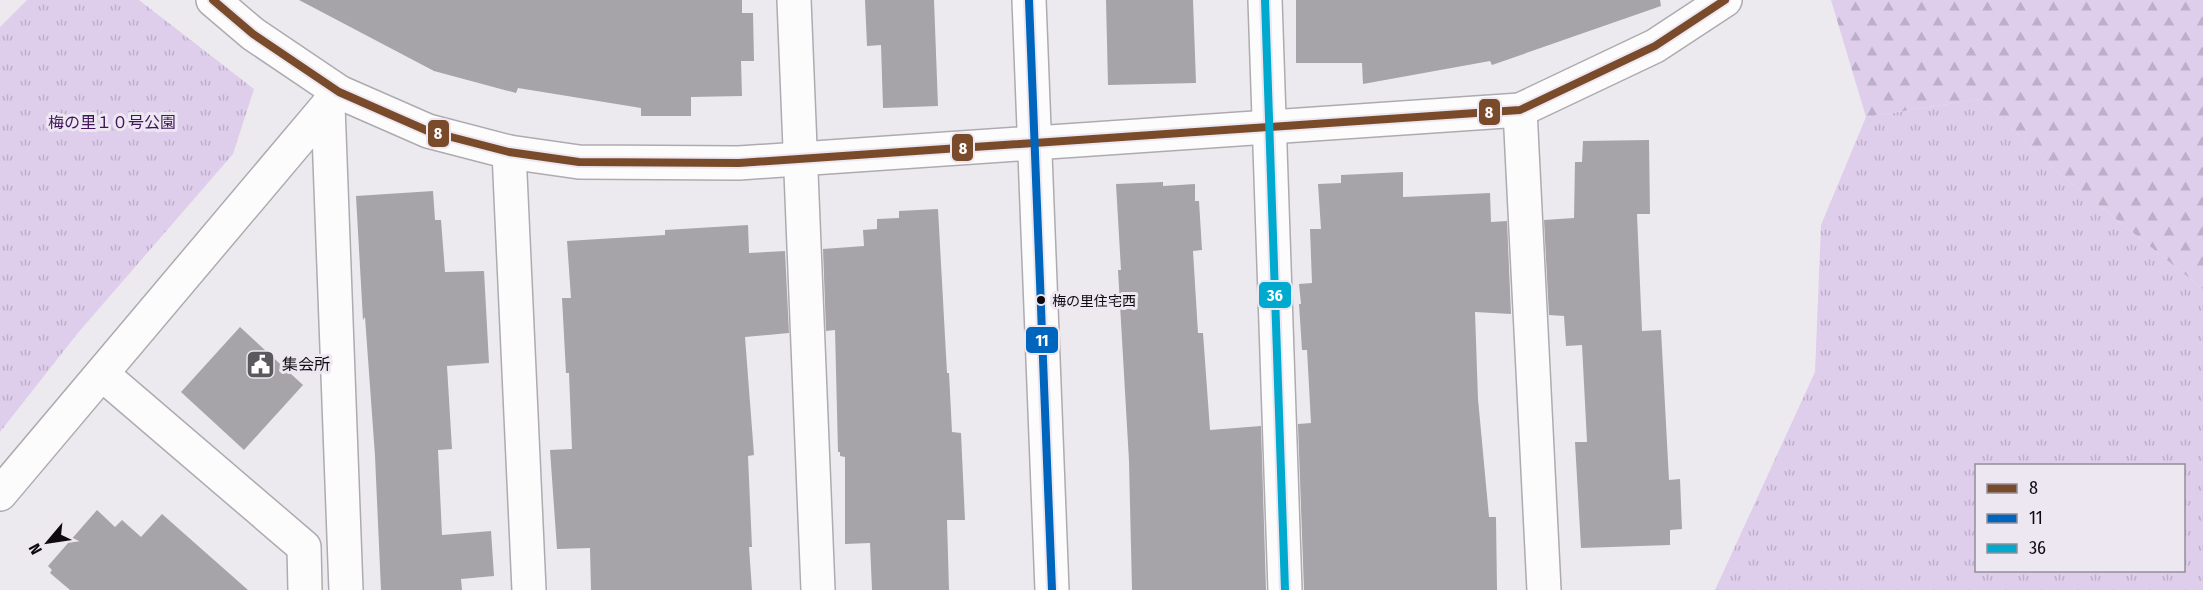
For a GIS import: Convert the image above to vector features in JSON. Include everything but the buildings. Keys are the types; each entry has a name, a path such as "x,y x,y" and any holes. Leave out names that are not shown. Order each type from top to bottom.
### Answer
{"street":[{"path":"213,0 333,99 428,131 508,152 579,162 739,163 1520,110 1655,46 1725,0"},
{"path":"794,0 818,590"},
{"path":"1029,0 1052,590"},
{"path":"1265,0 1285,590"},
{"path":"0,494 333,99"},
{"path":"333,99 346,590"},
{"path":"1520,110 1544,590"},
{"path":"508,152 529,590"},
{"path":"102,374 304,547 344,546"},
{"path":"304,547 305,590"}],"green space":[{"name":"梅の里１０号公園","path":"27,0 139,0 254,89 233,154 77,334 0,432 0,27"},
{"path":"1831,0 2203,0 2203,289 2060,174 1980,99 1866,117"},
{"path":"1980,99 2060,174 2203,289 2203,590 1715,590 1815,372 1821,225 1866,117"}],"transit line":[{"name":"8","path":"213,0 253,34 339,92 428,131 509,152 579,162 739,163 1520,110 1655,46 1725,0"},
{"name":"11","path":"1029,0 1052,590"},
{"name":"36","path":"1265,0 1285,590"}],"place":[{"name":"梅の里住宅西","path":"1041,300"},
{"name":"集会所","path":"261,364"}]}
